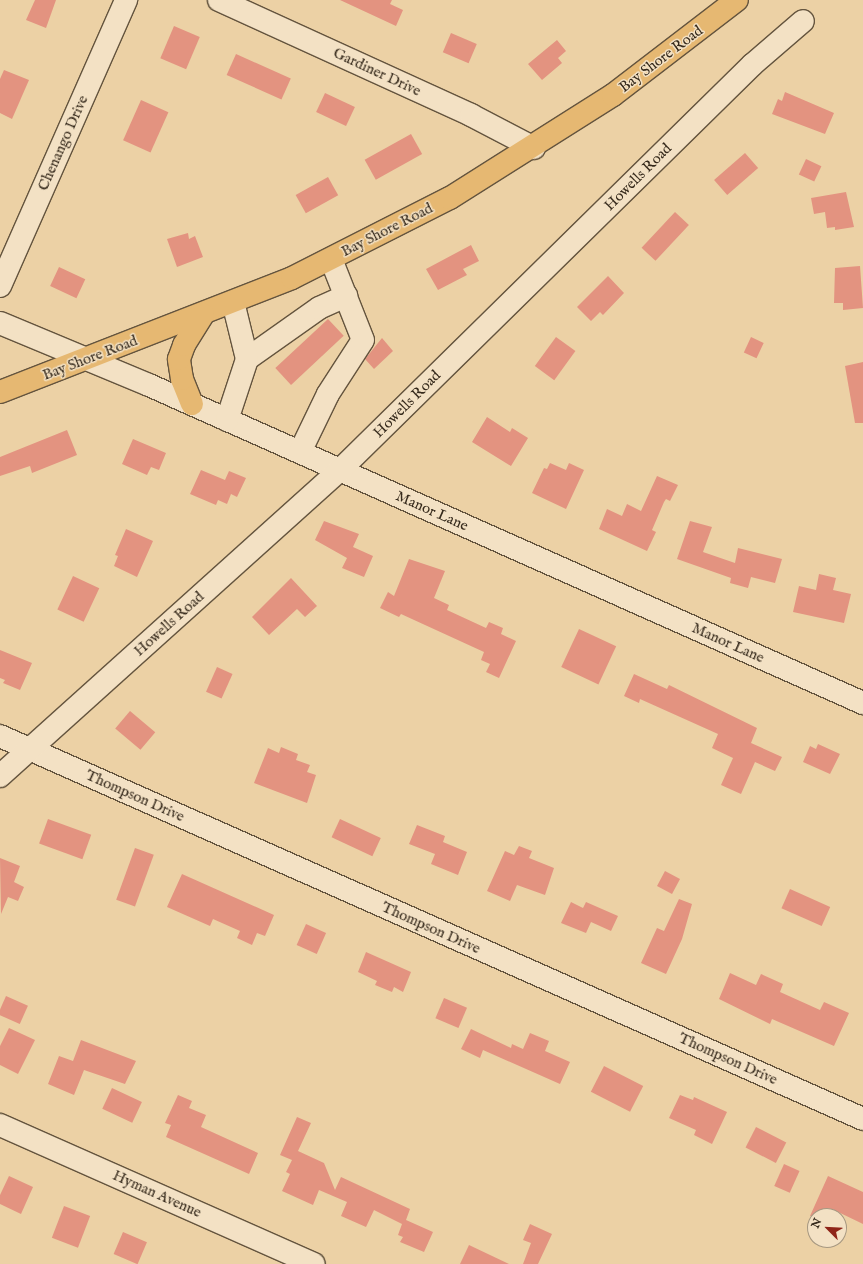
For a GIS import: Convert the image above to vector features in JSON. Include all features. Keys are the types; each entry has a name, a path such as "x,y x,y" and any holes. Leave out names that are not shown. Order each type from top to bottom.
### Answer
{"main road":[{"name":"Bay Shore Road","path":"0,392 233,302 331,259 450,198 534,148 645,72 737,0"},
{"path":"192,404 182,379 179,360 184,345 203,314"}],"street":[{"name":"Chenango Drive","path":"0,286 126,0"},
{"name":"Gardiner Drive","path":"219,0 471,115 534,148"},
{"name":"Howells Road","path":"0,776 340,470 752,65 803,21"},
{"path":"300,452 328,394 363,340 331,259"},
{"path":"247,359 319,308 346,296"},
{"path":"227,420 247,359 233,302"},
{"name":"Manor Lane","path":"0,323 192,404 863,703"},
{"name":"Thompson Drive","path":"0,736 863,1119"},
{"name":"Hyman Avenue","path":"0,1125 314,1264"}],"building":[{"path":"35,0 56,0 46,28 26,20"},
{"path":"340,0 392,0 390,4 403,10 396,26"},
{"path":"174,26 200,37 186,69 160,58"},
{"path":"451,33 477,44 469,63 443,52"},
{"path":"557,40 566,51 558,58 562,63 542,80 528,64"},
{"path":"236,54 291,78 281,99 227,75"},
{"path":"4,70 29,80 12,119 0,113 0,79"},
{"path":"785,92 834,113 825,134 772,114 778,99 782,101"},
{"path":"325,93 355,107 346,126 316,112"},
{"path":"141,100 168,112 151,152 123,140"},
{"path":"411,134 422,154 376,180 365,160"},
{"path":"745,153 758,168 727,195 714,180"},
{"path":"806,159 821,166 814,182 799,174"},
{"path":"328,177 338,195 306,213 296,195"},
{"path":"846,192 854,227 835,230 835,227 827,228 825,212 814,214 811,198"},
{"path":"675,212 689,225 655,261 642,248"},
{"path":"188,233 189,239 195,236 203,257 177,267 167,239"},
{"path":"471,245 479,261 463,269 467,275 438,290 426,269"},
{"path":"860,266 863,308 843,310 843,303 834,303 835,268"},
{"path":"59,267 85,279 76,298 50,286"},
{"path":"608,276 624,293 603,315 600,312 591,321 577,307"},
{"path":"328,319 344,336 291,385 275,368"},
{"path":"556,337 575,351 554,380 535,366"},
{"path":"751,337 764,343 757,358 744,352"},
{"path":"382,338 393,351 374,369 365,359"},
{"path":"863,362 863,423 855,423 845,366"},
{"path":"487,417 510,432 512,428 528,438 511,466 472,442"},
{"path":"67,430 77,455 32,473 30,466 0,476 0,457"},
{"path":"133,439 166,453 159,470 151,467 147,475 122,464"},
{"path":"550,463 566,470 569,463 584,470 566,509 532,493 544,468 547,469"},
{"path":"201,470 225,480 229,471 246,478 237,497 231,494 227,504 218,500 216,505 190,494"},
{"path":"657,476 678,485 670,501 666,499 664,502 652,530 656,532 647,551 599,529 607,509 622,516 627,504 641,511"},
{"path":"324,521 359,534 353,547 373,556 364,577 342,568 347,558 315,540"},
{"path":"690,521 712,527 703,552 735,563 738,548 782,559 775,583 751,577 748,588 730,583 731,578 677,559"},
{"path":"126,529 153,541 137,577 114,566 118,556 115,555"},
{"path":"409,559 445,571 434,598 449,605 447,610 486,628 489,622 503,628 501,634 516,641 499,678 486,672 490,664 481,660 484,652 401,614 399,617 380,608 388,592 394,596"},
{"path":"819,574 836,578 833,590 851,594 844,623 793,612 799,586 816,590"},
{"path":"73,576 99,588 84,622 57,610"},
{"path":"291,578 317,606 305,617 297,609 269,635 252,617"},
{"path":"579,629 616,646 598,684 561,667"},
{"path":"0,650 32,663 20,690 3,683 5,680 0,678"},
{"path":"217,667 233,674 222,699 206,692"},
{"path":"634,674 667,689 669,685 757,728 751,743 782,757 775,771 755,762 741,794 721,785 733,758 712,748 718,734 640,699 639,703 624,696"},
{"path":"130,711 155,732 140,750 115,729"},
{"path":"818,744 840,754 830,774 803,762 810,746 816,749"},
{"path":"281,747 298,754 296,760 310,765 307,772 316,775 307,803 254,783 268,748 279,753"},
{"path":"48,819 91,835 82,859 39,843"},
{"path":"340,819 381,838 372,856 332,837"},
{"path":"417,825 445,836 443,842 467,852 458,875 431,864 435,854 409,844"},
{"path":"519,846 532,851 529,858 554,868 545,895 517,885 510,901 487,891 505,851 514,855"},
{"path":"135,848 154,855 135,907 116,900"},
{"path":"0,858 20,866 14,882 24,887 18,901 8,897 1,914"},
{"path":"665,871 680,879 672,894 657,886"},
{"path":"182,874 274,915 265,936 257,933 252,945 237,938 240,931 213,919 210,926 167,907"},
{"path":"790,889 830,907 822,926 781,908"},
{"path":"679,899 692,904 682,939 666,974 641,963 657,928 664,931"},
{"path":"571,902 583,908 586,902 618,916 611,931 591,922 586,933 561,923"},
{"path":"306,924 326,933 317,954 297,945"},
{"path":"366,952 411,972 403,992 394,987 392,992 375,985 377,981 358,972"},
{"path":"730,973 756,985 761,974 783,984 780,992 820,1010 824,1002 849,1013 834,1046 772,1019 770,1024 719,999"},
{"path":"6,996 28,1006 20,1024 0,1015 0,1009"},
{"path":"444,998 467,1008 458,1028 435,1018"},
{"path":"9,1028 35,1040 18,1074 0,1065 0,1046"},
{"path":"471,1029 511,1048 512,1044 523,1049 530,1033 549,1041 545,1051 570,1062 560,1084 483,1050 480,1058 461,1049"},
{"path":"81,1040 136,1061 125,1084 84,1070 74,1095 48,1084 59,1056 73,1061"},
{"path":"604,1066 643,1086 630,1112 591,1092"},
{"path":"112,1088 142,1102 132,1123 102,1109"},
{"path":"178,1095 192,1101 189,1108 206,1115 201,1127 258,1153 249,1174 166,1137 171,1125 165,1123"},
{"path":"680,1095 693,1100 694,1097 727,1112 712,1144 694,1135 696,1130 669,1118"},
{"path":"297,1117 311,1123 298,1151 324,1163 335,1190 341,1177 410,1209 406,1220 433,1232 424,1252 400,1242 403,1237 398,1235 402,1224 374,1210 366,1227 341,1216 347,1202 319,1190 313,1205 282,1191 290,1174 286,1172 292,1160 280,1155"},
{"path":"756,1127 786,1142 776,1163 746,1147"},
{"path":"784,1164 800,1171 790,1193 774,1186"},
{"path":"9,1176 33,1187 21,1214 0,1204 0,1195"},
{"path":"828,1176 863,1192 863,1224 847,1216 847,1208 814,1208"},
{"path":"64,1206 90,1216 78,1248 52,1238"},
{"path":"530,1224 552,1234 538,1264 523,1264 531,1243 523,1240"},
{"path":"123,1232 147,1242 138,1264 114,1254"},
{"path":"469,1245 509,1264 460,1264"}]}
